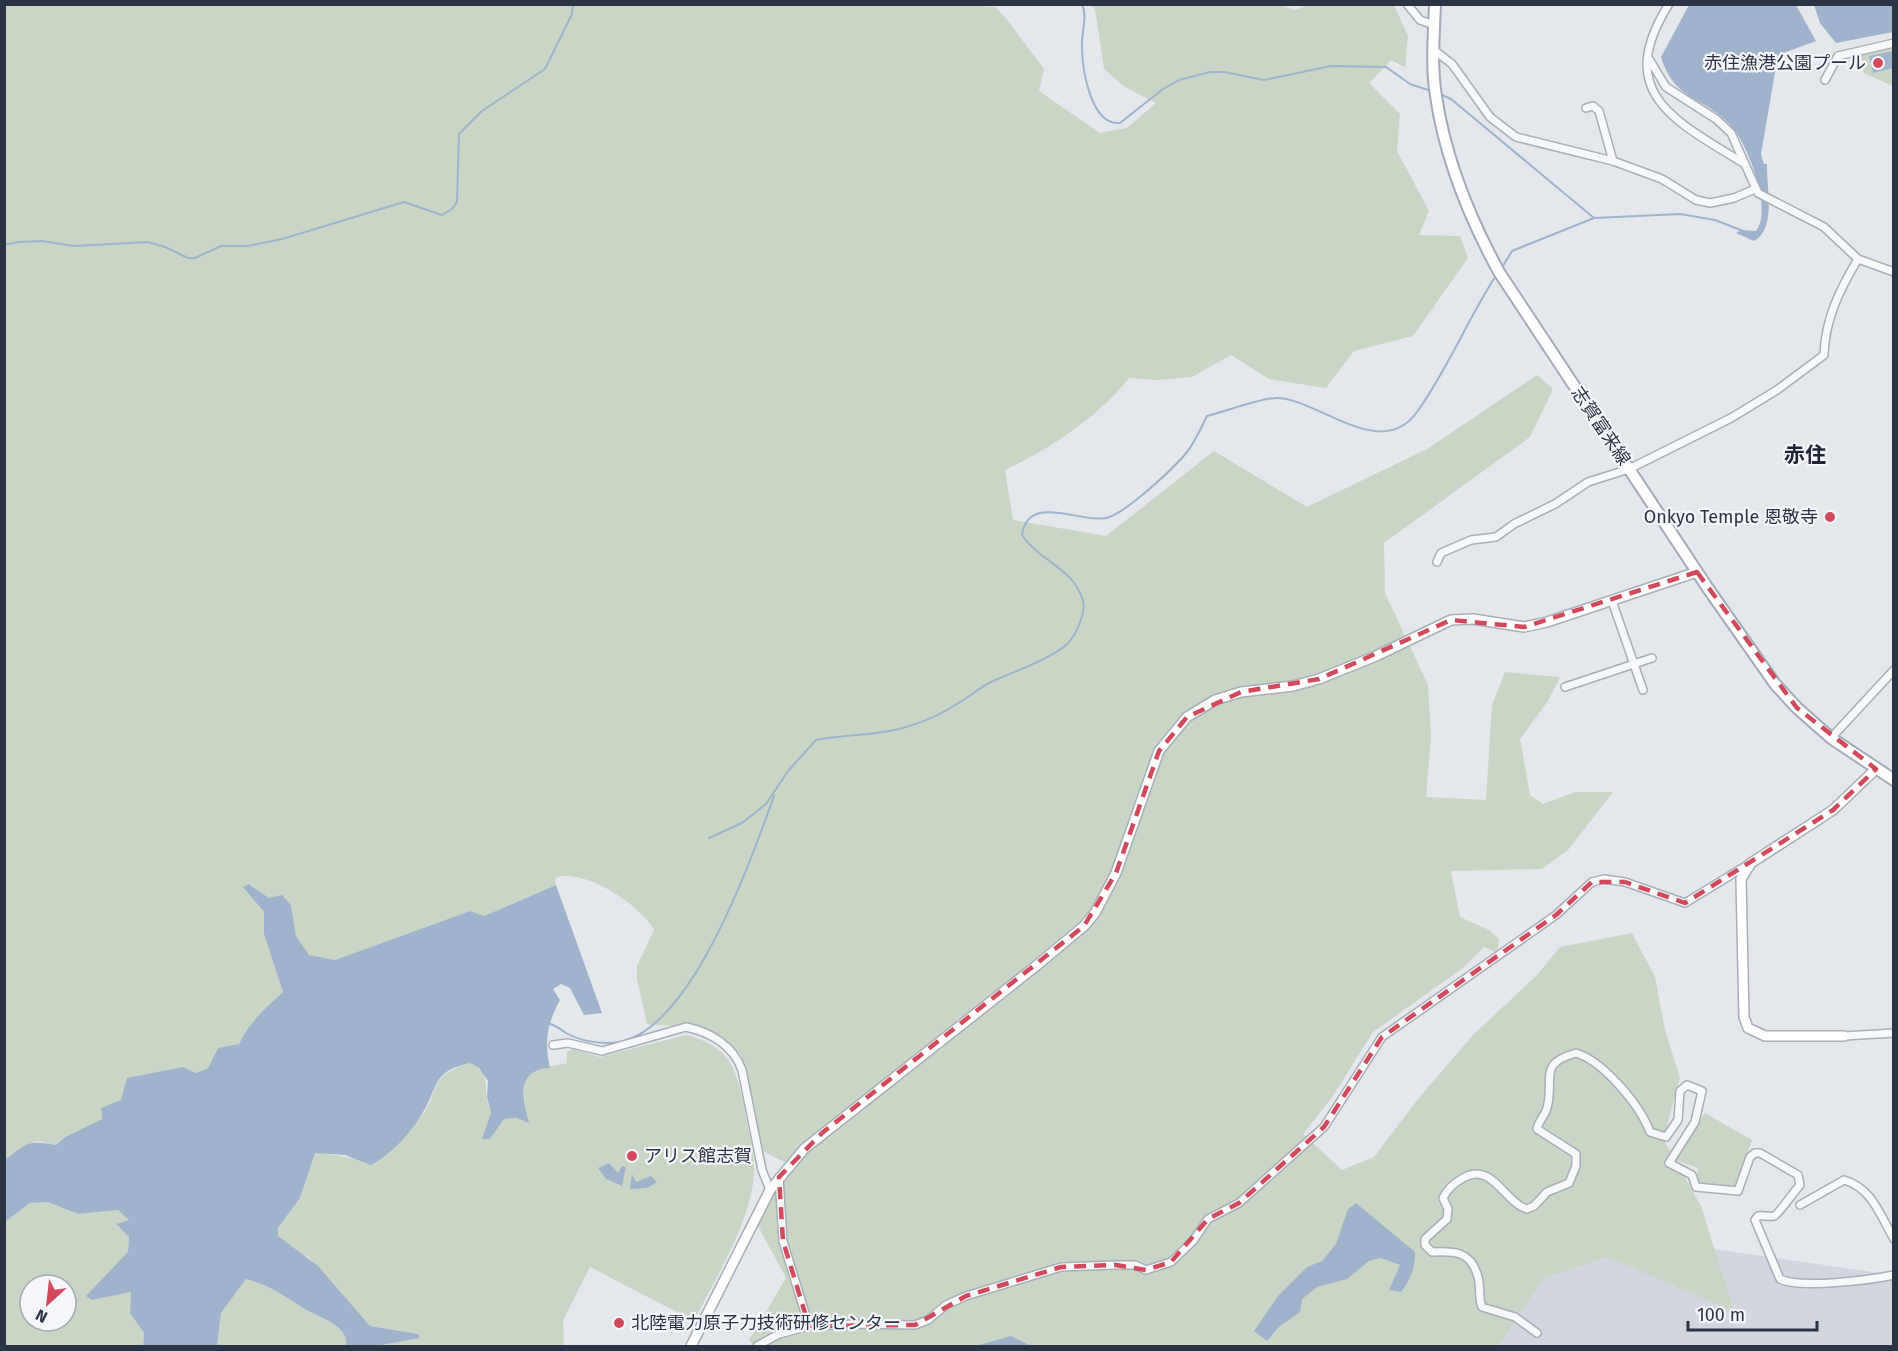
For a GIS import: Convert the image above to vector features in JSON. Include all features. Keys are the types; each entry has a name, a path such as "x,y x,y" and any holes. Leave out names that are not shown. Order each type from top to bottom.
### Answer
{"main road":[{"name":"志賀富来線","path":"1435,4 1434,75 1442,120 1465,201 1494,263 1707,587 1775,684 1797,708 1832,738 1876,769 1891,775"}],"street":[{"path":"1407,4 1420,20 1434,25"},
{"path":"1669,4 1654,29 1649,44 1647,76 1656,98 1688,130 1743,163"},
{"path":"1825,80 1838,56 1893,43"},
{"path":"1434,50 1452,64 1477,102 1503,129 1516,137 1613,161 1662,179 1696,200 1710,203 1756,191"},
{"path":"1649,59 1666,87 1716,119 1731,133 1756,191 1824,227 1858,259 1893,272"},
{"path":"1586,108 1593,106 1599,111 1613,161"},
{"path":"1437,562 1441,553 1471,540 1496,537 1514,524 1555,504 1588,482 1629,469 1731,418 1777,390 1824,355 1824,339 1837,293 1858,259"},
{"path":"691,1347 770,1190 779,1177 822,1133 946,1039 1084,926 1102,901 1116,873 1159,751 1187,717 1215,700 1241,692 1304,684 1319,679 1376,656 1451,620 1473,619 1524,627 1612,601 1697,572"},
{"path":"1612,601 1643,690"},
{"path":"1565,687 1652,658"},
{"path":"1832,738 1893,670"},
{"path":"757,1347 778,1334 809,1326 915,1325 928,1320 946,1305 966,1296 1061,1267 1116,1264 1135,1265 1146,1270 1172,1262 1193,1241 1208,1219 1239,1203 1324,1127 1382,1037 1556,915 1592,882 1604,879 1625,882 1684,903 1833,810 1876,769"},
{"path":"1751,863 1741,879 1745,1023 1753,1033 1764,1036 1844,1036 1893,1033"},
{"path":"552,1045 568,1043 603,1051 686,1027 722,1042 738,1060 742,1070 762,1170 770,1190"},
{"path":"1537,1333 1515,1317 1482,1307 1479,1278 1471,1262 1448,1250 1432,1252 1425,1245 1425,1239 1430,1232 1447,1219 1448,1209 1443,1198 1445,1194 1454,1183 1468,1175 1486,1175 1500,1186 1516,1204 1527,1209 1534,1206 1547,1192 1569,1183 1576,1166 1576,1154 1537,1129 1538,1121 1547,1110 1549,1068 1555,1061 1576,1053 1589,1057 1598,1065 1644,1117 1650,1132 1658,1136 1665,1137 1678,1120 1680,1091 1687,1085 1702,1091 1695,1122 1669,1163 1692,1175 1695,1187 1738,1191 1750,1157 1755,1153 1760,1153 1798,1175 1800,1185 1787,1197 1780,1212 1772,1216 1758,1215 1755,1220 1780,1279 1787,1282 1822,1282 1869,1280 1893,1275"},
{"path":"779,1177 783,1241 809,1326"},
{"path":"1800,1205 1844,1180 1853,1183 1869,1194 1893,1239"}],"highlighted area":[{"path":"1697,572 1797,708 1876,769 1833,810 1685,903 1625,882 1592,882 1556,915 1382,1037 1324,1127 1239,1203 1208,1219 1171,1262 1146,1270 1116,1265 1061,1267 966,1296 915,1325 809,1326 783,1241 779,1177 822,1133 1084,926 1116,873 1159,751 1187,717 1241,692 1319,679 1451,620 1524,627"}],"shaded area":[{"path":"1555,1226 1893,1275 1893,1346 1462,1346"}],"green space":[{"path":"947,4 995,7 1044,69 1039,91 1100,133 1127,128 1156,103 1125,87 1104,69 1095,9 1090,5 1276,4 1295,10 1308,5 1394,5 1408,36 1405,67 1391,60 1369,83 1400,114 1397,151 1429,211 1419,235 1460,236 1468,258 1413,336 1354,351 1326,388 1269,379 1231,355 1192,377 1157,380 1129,378 1103,406 1072,431 1005,470 1013,520 1106,536 1214,451 1307,507 1427,449 1537,375 1553,389 1530,437 1384,543 1385,593 1428,685 1431,738 1426,797 1486,800 1492,705 1505,672 1560,677 1548,701 1520,739 1530,795 1543,804 1575,792 1613,792 1568,850 1542,869 1451,871 1460,917 1489,930 1499,939 1498,953 1484,947 1463,968 1373,1032 1333,1096 1303,1134 1342,1170 1374,1157 1418,1099 1472,1036 1537,975 1560,947 1632,933 1655,977 1665,1030 1680,1078 1663,1140 1673,1156 1705,1113 1752,1140 1735,1188 1696,1182 1698,1168 1675,1160 1701,1206 1734,1311 1607,1257 1542,1279 1499,1346 755,1346 749,1340 786,1278 756,1222 788,1171 788,1164 763,1151 742,1057 733,1047 723,1039 699,1030 647,1024 637,979 637,966 654,930 647,920 610,890 580,878 567,876 555,878 556,885 484,916 470,911 335,960 309,956 296,936 291,905 269,898 250,884 244,887 264,912 264,934 284,992 253,1022 239,1044 218,1048 208,1068 101,1108 102,1119 65,1137 56,1145 36,1141 5,1160 5,5"},
{"name":"赤住漁港公園プール","path":"1893,47 1893,86 1864,73 1860,54"},
{"path":"686,1035 701,1040 722,1052 734,1070 741,1093 754,1160 753,1186 741,1226 694,1321 590,1267 563,1320 564,1346 376,1346 419,1338 417,1334 370,1326 308,1257 299,1253 278,1236 278,1228 300,1198 315,1152 357,1159 416,1121 429,1105 438,1082 455,1069 470,1063 484,1074 488,1103 498,1127 504,1119 517,1118 528,1122 524,1092 527,1077 531,1071 538,1068 567,1063 567,1052 573,1049 600,1057"},
{"path":"48,1202 78,1214 118,1210 129,1220 116,1225 129,1237 128,1252 92,1300 131,1291 130,1312 144,1333 143,1346 5,1346 5,1222 30,1203"},
{"path":"246,1279 274,1290 337,1326 346,1338 346,1346 217,1346 221,1313"}],"water":[{"path":"1689,5 1796,5 1816,41 1778,55 1761,154 1764,164 1767,164 1768,217 1766,227 1754,241 1736,233 1741,230 1756,231 1761,221 1760,194 1745,148 1732,127 1722,117 1692,98 1674,83 1661,57"},
{"path":"1814,5 1893,5 1893,32 1836,43 1820,23"},
{"path":"1893,51 1893,68 1873,73 1869,56"},
{"path":"249,884 269,898 282,895 291,905 296,936 309,955 335,960 470,911 484,916 556,885 602,1013 584,1015 570,988 561,984 553,989 560,1000 548,1033 547,1049 550,1068 531,1074 524,1086 529,1123 517,1118 504,1119 490,1139 482,1139 491,1113 487,1097 488,1081 479,1068 470,1063 454,1068 439,1080 411,1130 380,1160 371,1165 345,1155 315,1153 300,1198 278,1228 278,1236 318,1266 370,1326 418,1334 420,1338 376,1346 346,1346 346,1338 337,1326 274,1290 246,1279 221,1313 217,1346 143,1346 144,1333 130,1313 131,1292 92,1300 86,1296 128,1252 129,1237 116,1224 129,1220 118,1210 78,1214 48,1202 30,1203 5,1222 5,1160 28,1144 56,1145 65,1137 102,1119 101,1108 121,1100 127,1078 183,1067 196,1073 208,1068 218,1048 239,1044 253,1022 283,992 264,934 264,912 243,887"},
{"path":"609,1163 618,1173 622,1166 626,1167 622,1186 606,1179 598,1168"},
{"path":"632,1174 636,1182 651,1176 657,1182 647,1188 630,1189"},
{"path":"1356,1203 1415,1252 1410,1278 1401,1292 1389,1290 1400,1265 1381,1258 1369,1261 1347,1279 1317,1287 1302,1299 1300,1312 1279,1327 1267,1341 1254,1331 1278,1296 1307,1267 1322,1261 1336,1244 1348,1209"},
{"path":"1011,1336 1031,1346 976,1346 979,1345"}],"waterway":[{"path":"4,245 42,241 74,246 148,242 188,258 195,258 221,246 248,246 282,239 404,202 442,215 452,209 457,202 459,134 482,111 545,69 572,14 573,4"},
{"path":"1082,4 1084,9 1082,57 1086,82 1095,106 1110,121 1120,123 1163,89 1179,80 1210,72 1224,72 1264,80 1331,66 1386,67 1410,84 1431,91"},
{"path":"1440,94 1451,99 1594,218"},
{"path":"1501,269 1512,251 1594,218 1680,214 1715,220 1743,231"},
{"path":"709,838 742,823 766,804 788,771 816,740 884,732 920,722 964,700 987,684 1053,654 1068,643 1080,624 1083,601 1072,580 1037,552 1022,535 1026,522 1034,515 1045,512 1096,519 1114,515 1149,490 1181,459 1193,444 1207,416 1271,398 1295,401 1368,430 1386,431 1402,426 1417,412 1428,396 1497,274"},
{"path":"546,1023 584,1040 598,1043 619,1042 646,1030 671,1007 694,975 715,938 734,899 774,796"}],"place":[{"name":"赤住漁港公園プール","path":"1878,63"},
{"name":"Onkyo Temple 恩敬寺","path":"1830,517"},
{"name":"アリス館志賀","path":"632,1156"},
{"name":"北陸電力原子力技術研修センター","path":"619,1323"}],"district":[{"name":"赤住","path":"1805,455"}]}
